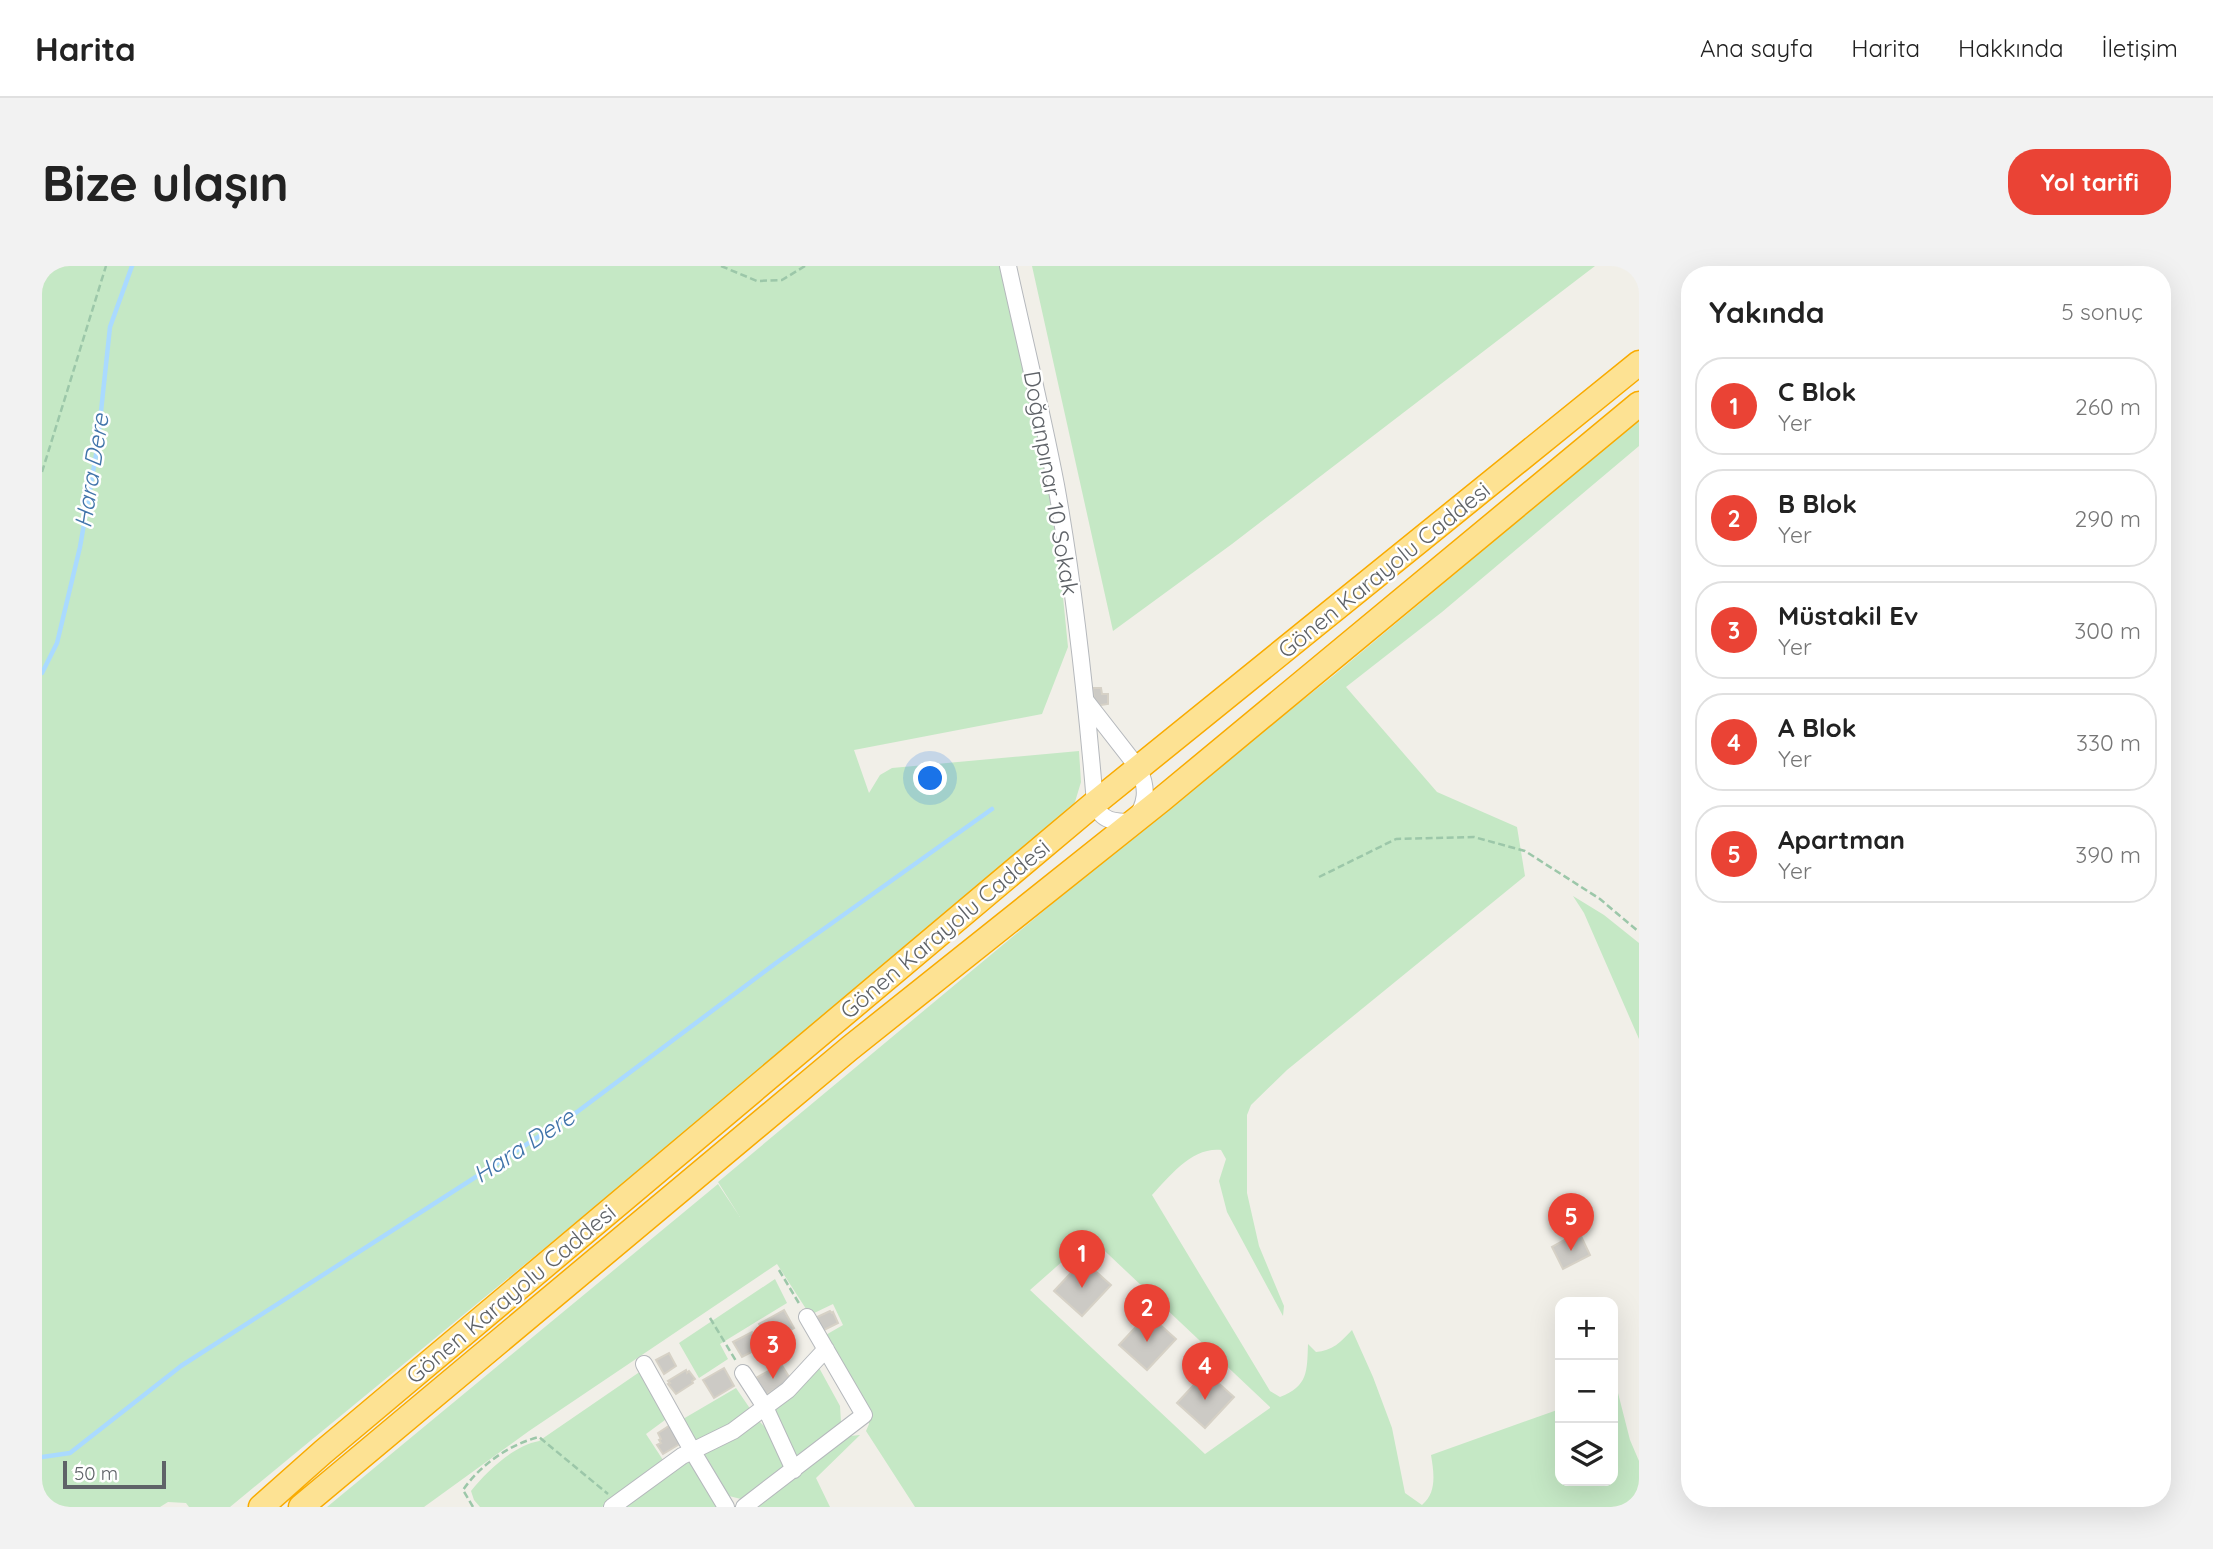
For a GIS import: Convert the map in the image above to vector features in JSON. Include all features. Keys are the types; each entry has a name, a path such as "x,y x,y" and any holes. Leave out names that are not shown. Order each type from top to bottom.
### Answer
{"highway":[{"name":"Gönen Karayolu Caddesi","path":"261,1507 1095,803 1639,363"},
{"name":"Gönen Karayolu Caddesi","path":"301,1507 850,1048 1343,652 1639,404"}],"street":[{"name":"Doğanpınar 10 Sokak","path":"1008,266 1065,536 1086,701 1095,803"},
{"path":"1086,701 1139,769 1144,779 1146,795 1133,822 1105,818 1095,803"},
{"path":"744,1507 864,1415 807,1317"},
{"path":"615,1504 682,1457 733,1430 765,1407 788,1390 826,1349"},
{"path":"644,1364 726,1507"},
{"path":"743,1373 765,1407 794,1470"}],"path":[{"path":"42,472 106,266"},
{"path":"721,266 757,281 782,280 805,266"},
{"path":"1319,877 1396,839 1475,837 1525,851 1600,899 1639,933"},
{"path":"779,1270 807,1317"},
{"path":"710,1318 743,1373"},
{"path":"473,1507 463,1490 477,1473 524,1441 539,1437 615,1504"}],"green space":[{"path":"42,266 1000,266 1048,484 1057,537 1068,647 1042,714 854,750 869,793 880,775 892,768 1079,751 1081,782 1072,812 230,1507 189,1507 186,1503 168,1502 160,1507 42,1507"},
{"path":"1032,266 1595,266 1232,544 1113,631"},
{"path":"1639,420 1639,446 1442,612 1346,687 1437,792 1517,827 1525,876 1287,1070 1251,1105 1247,1115 1247,1193 1259,1246 1284,1306 1283,1316 1227,1212 1219,1181 1226,1159 1221,1150 1210,1150 1191,1158 1152,1195 1270,1391 1280,1397 1301,1383 1306,1370 1308,1344 1316,1352 1327,1350 1352,1330 1392,1428 1405,1493 1422,1505 1432,1489 1431,1455 1555,1411 1555,1486 1618,1486 1618,1393 1630,1440 1639,1461 1639,1507 915,1507 866,1431 869,1424 863,1396 858,1396 824,1336 843,1325 833,1304 810,1315 777,1264 529,1431 424,1507 327,1507 718,1184 740,1217 718,1182 1184,794 1333,676","holes":["1090,1237 1270,1408 1205,1454 1030,1290"]},
{"path":"1573,896 1604,915 1639,943 1639,1039 1584,913"},
{"path":"775,1279 787,1303 720,1344 728,1359 699,1378 679,1343"},
{"path":"817,1364 840,1406 841,1422 806,1455 795,1456 773,1412 778,1403"},
{"path":"641,1371 669,1417 646,1434 663,1460 602,1507 480,1507 474,1500 471,1491 501,1460 520,1448 539,1441"},
{"path":"736,1388 751,1410 728,1430 697,1444 683,1419"},
{"path":"756,1418 766,1428 784,1465 773,1481 741,1499 729,1496 704,1453"},
{"path":"860,1435 816,1478 830,1507 756,1507 850,1436"},
{"path":"691,1458 720,1507 619,1507"}],"building":[{"path":"1093,688 1101,688 1102,694 1108,694 1108,704 1094,706"},
{"path":"1579,1232 1590,1255 1563,1269 1552,1247"},
{"path":"1083,1260 1111,1285 1082,1316 1054,1291"},
{"path":"784,1310 794,1328 769,1342 759,1324"},
{"path":"830,1311 838,1323 820,1332 813,1319"},
{"path":"1148,1314 1176,1339 1147,1370 1119,1345"},
{"path":"752,1332 761,1347 742,1357 733,1342"},
{"path":"669,1353 676,1366 664,1374 656,1360"},
{"path":"781,1364 791,1380 765,1395 756,1378"},
{"path":"724,1368 734,1386 714,1398 703,1380"},
{"path":"686,1370 695,1379 676,1394 668,1381"},
{"path":"1206,1372 1234,1397 1205,1428 1177,1403"},
{"path":"672,1424 683,1442 663,1454 657,1445 661,1443 658,1433"}],"waterway":[{"name":"Hara Dere","path":"42,673 57,643 80,547 97,449 110,327 132,266"},
{"name":"Hara Dere","path":"42,1457 70,1453 181,1366 577,1112 776,963 992,809"}],"place":[{"name":"Apartman","path":"1571,1251"},
{"name":"C Blok","path":"1082,1288"},
{"name":"B Blok","path":"1147,1342"},
{"name":"Müstakil Ev","path":"773,1379"},
{"name":"A Blok","path":"1205,1400"}]}
